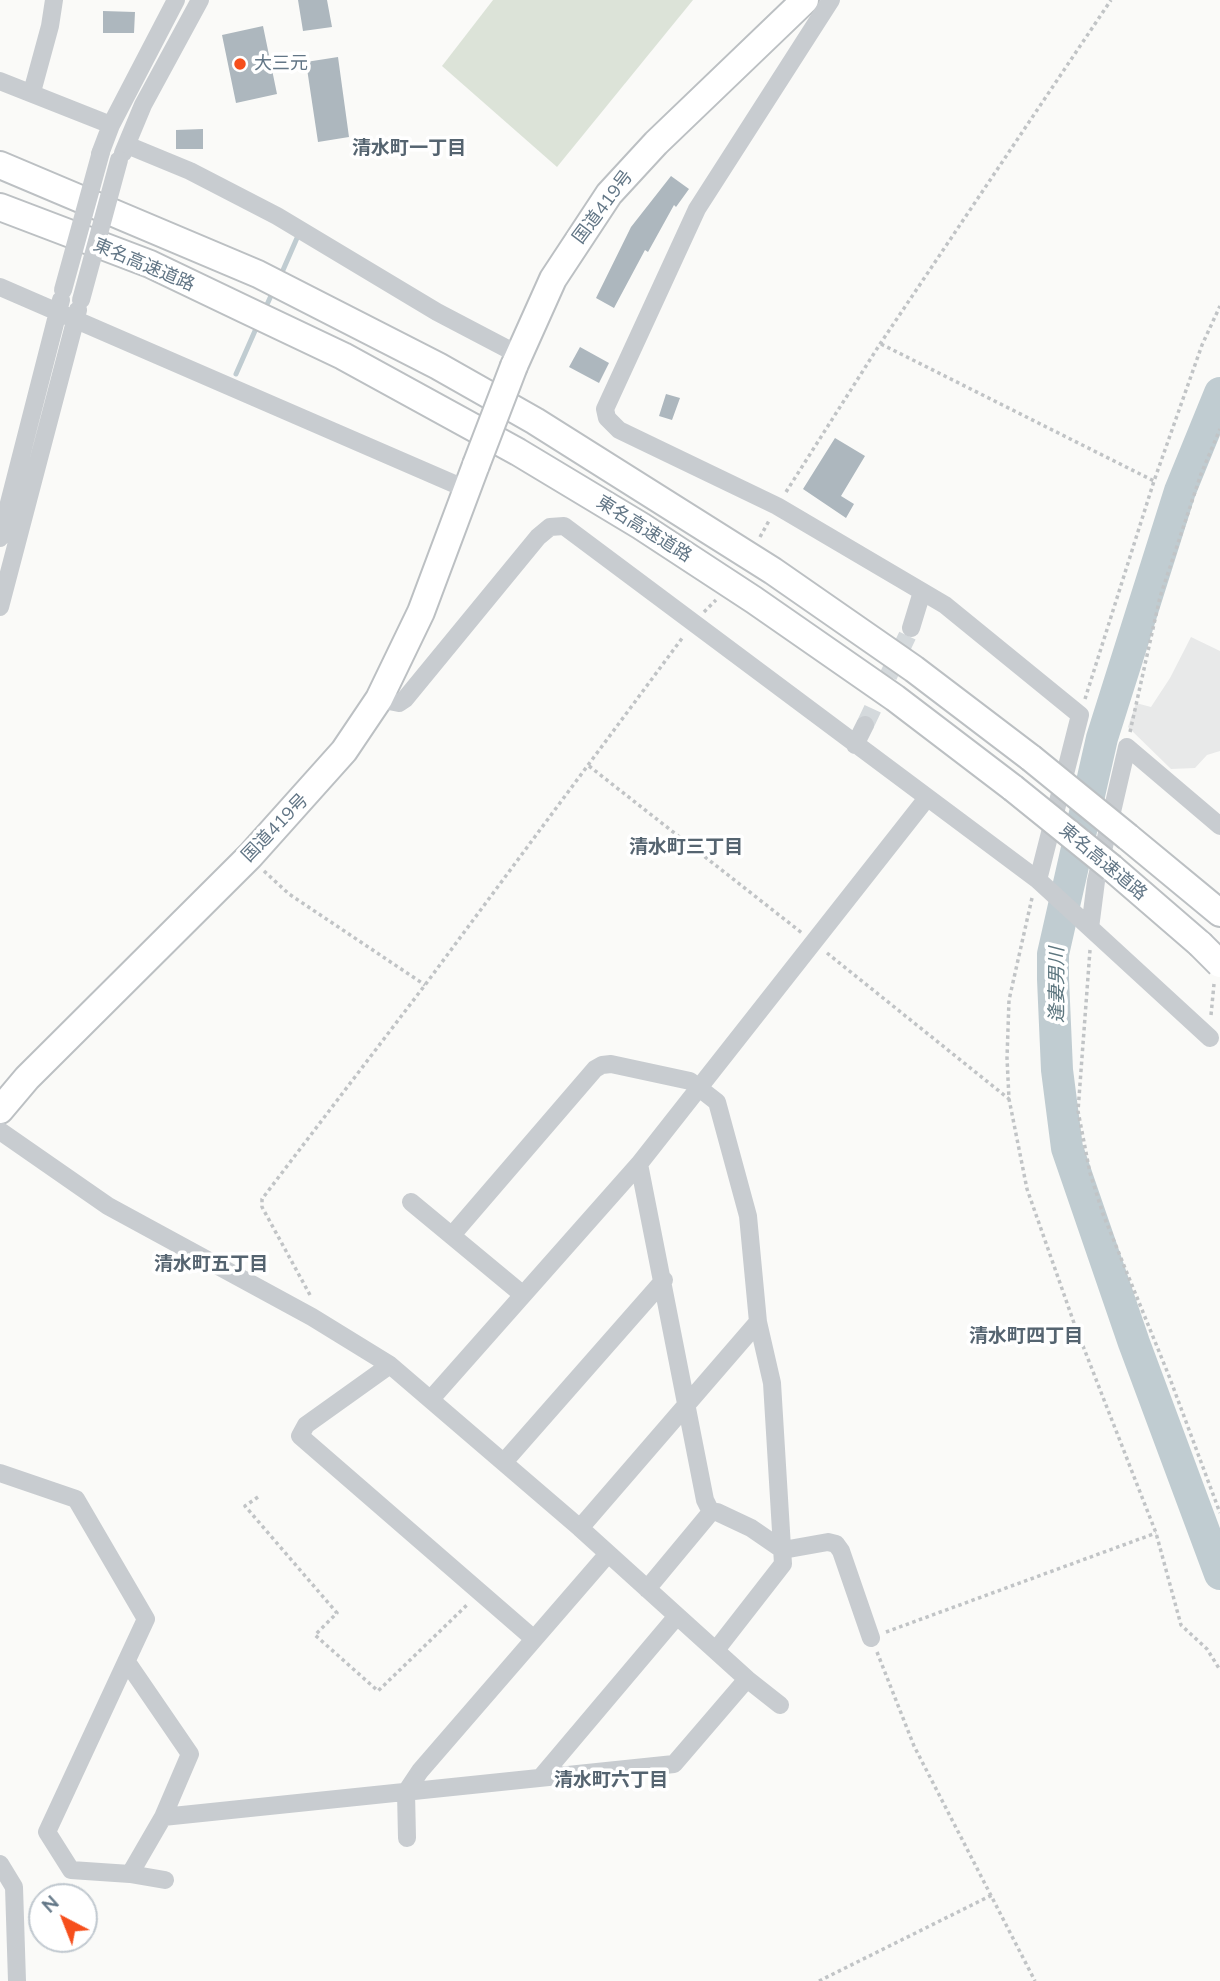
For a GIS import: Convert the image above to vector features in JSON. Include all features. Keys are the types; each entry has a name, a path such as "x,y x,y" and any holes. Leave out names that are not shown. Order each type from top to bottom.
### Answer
{"highway":[{"name":"国道419号","path":"0,1110 73,1031 250,856 318,783 379,699 421,612 516,360 553,279 609,194 656,143 805,0"},
{"name":"東名高速道路","path":"0,165 258,274 438,366 660,497 914,669 1031,758 1214,908"},
{"name":"東名高速道路","path":"0,207 150,264 354,362 518,452 642,526 895,698 1112,868 1220,964"}],"street":[{"path":"32,92 51,26 54,0"},
{"path":"0,607 67,316 63,290 100,153 111,125 176,0"},
{"path":"1,528 67,316 81,300 123,153 143,104 200,0"},
{"path":"831,0 697,209 605,408 607,418 619,430 777,506 945,605 1080,715 1041,882"},
{"path":"0,81 111,125"},
{"path":"123,153 190,172 276,216 516,360"},
{"path":"0,287 471,477"},
{"path":"379,699 399,703 405,699 538,537 550,527 564,526 855,746 1041,882 1210,1038"},
{"path":"911,628 922,592"},
{"path":"855,746 865,725"},
{"path":"1086,924 1127,747 1220,826"},
{"path":"431,1399 639,1164 927,798"},
{"path":"453,1234 595,1069 611,1064 673,1076 690,1081 717,1102 730,1159 748,1216 758,1322 772,1383 783,1564 778,1574 716,1650"},
{"path":"0,1131 108,1206 312,1317 390,1365 780,1705"},
{"path":"639,1164 664,1280 705,1500 711,1512 751,1528 783,1550 836,1544 841,1551 871,1638"},
{"path":"411,1202 453,1234 522,1294"},
{"path":"504,1462 664,1280"},
{"path":"579,1528 758,1322"},
{"path":"390,1365 306,1425 300,1436 534,1639"},
{"path":"0,1473 76,1499 146,1619 47,1832 66,1867 71,1870 130,1874 164,1880"},
{"path":"647,1589 711,1512"},
{"path":"407,1838 406,1793 419,1771 607,1555"},
{"path":"541,1777 677,1616"},
{"path":"127,1662 190,1754 163,1817 130,1874"},
{"path":"163,1817 674,1764 747,1679"},
{"path":"0,1864 13,1887 17,1981"},
{"path":"0,1927 15,1939"}],"path":[{"path":"759,538 880,344 1111,0"},
{"path":"1080,715 1154,481 1202,345 1220,306"},
{"path":"880,344 1154,481"},
{"path":"1127,747 1160,597 1201,474 1220,429"},
{"path":"312,1317 312,1299 261,1202 694,622 716,600"},
{"path":"250,856 289,894 425,985"},
{"path":"1041,882 1026,916 1009,1000 1009,1099 1027,1189 1042,1237 1156,1533 1181,1625 1207,1649 1220,1670"},
{"path":"1086,924 1078,1111 1090,1173 1103,1214 1169,1376 1220,1513"},
{"path":"258,1497 245,1506 337,1614 316,1635 379,1691 481,1591"},
{"path":"1035,1981 914,1746 871,1638 1156,1533"},
{"path":"819,1981 992,1895"}],"shaded area":[{"path":"493,0 693,0 557,167 442,66"},
{"path":"1191,637 1220,651 1220,751 1207,755 1195,768 1171,769 1128,727 1136,703 1151,707 1170,678"}],"building":[{"path":"298,0 327,0 332,27 303,31"},
{"path":"103,11 135,12 134,33 103,33"},
{"path":"263,26 277,94 236,103 222,35"},
{"path":"338,57 349,137 318,142 306,62"},
{"path":"203,129 203,149 176,149 176,130"},
{"path":"671,176 689,189 676,207 674,205 648,252 645,250 614,308 596,298 631,227"},
{"path":"580,347 609,363 599,383 569,367"},
{"path":"666,394 680,398 672,420 659,416"},
{"path":"835,438 865,456 841,496 854,504 846,518 803,489"}],"waterway":[{"path":"280,277 297,238"},
{"path":"265,309 274,289"},
{"path":"236,374 258,324"},
{"name":"逢妻男川","path":"1220,393 1180,491 1102,738 1053,954 1057,1070 1067,1148 1134,1343 1220,1574"}],"tunnel":[{"path":"865,725 911,628"}],"place":[{"name":"大三元","path":"240,64"}],"district":[{"name":"清水町一丁目","path":"409,148"},
{"name":"清水町三丁目","path":"686,847"},
{"name":"清水町五丁目","path":"211,1264"},
{"name":"清水町四丁目","path":"1026,1336"},
{"name":"清水町六丁目","path":"611,1780"}]}
